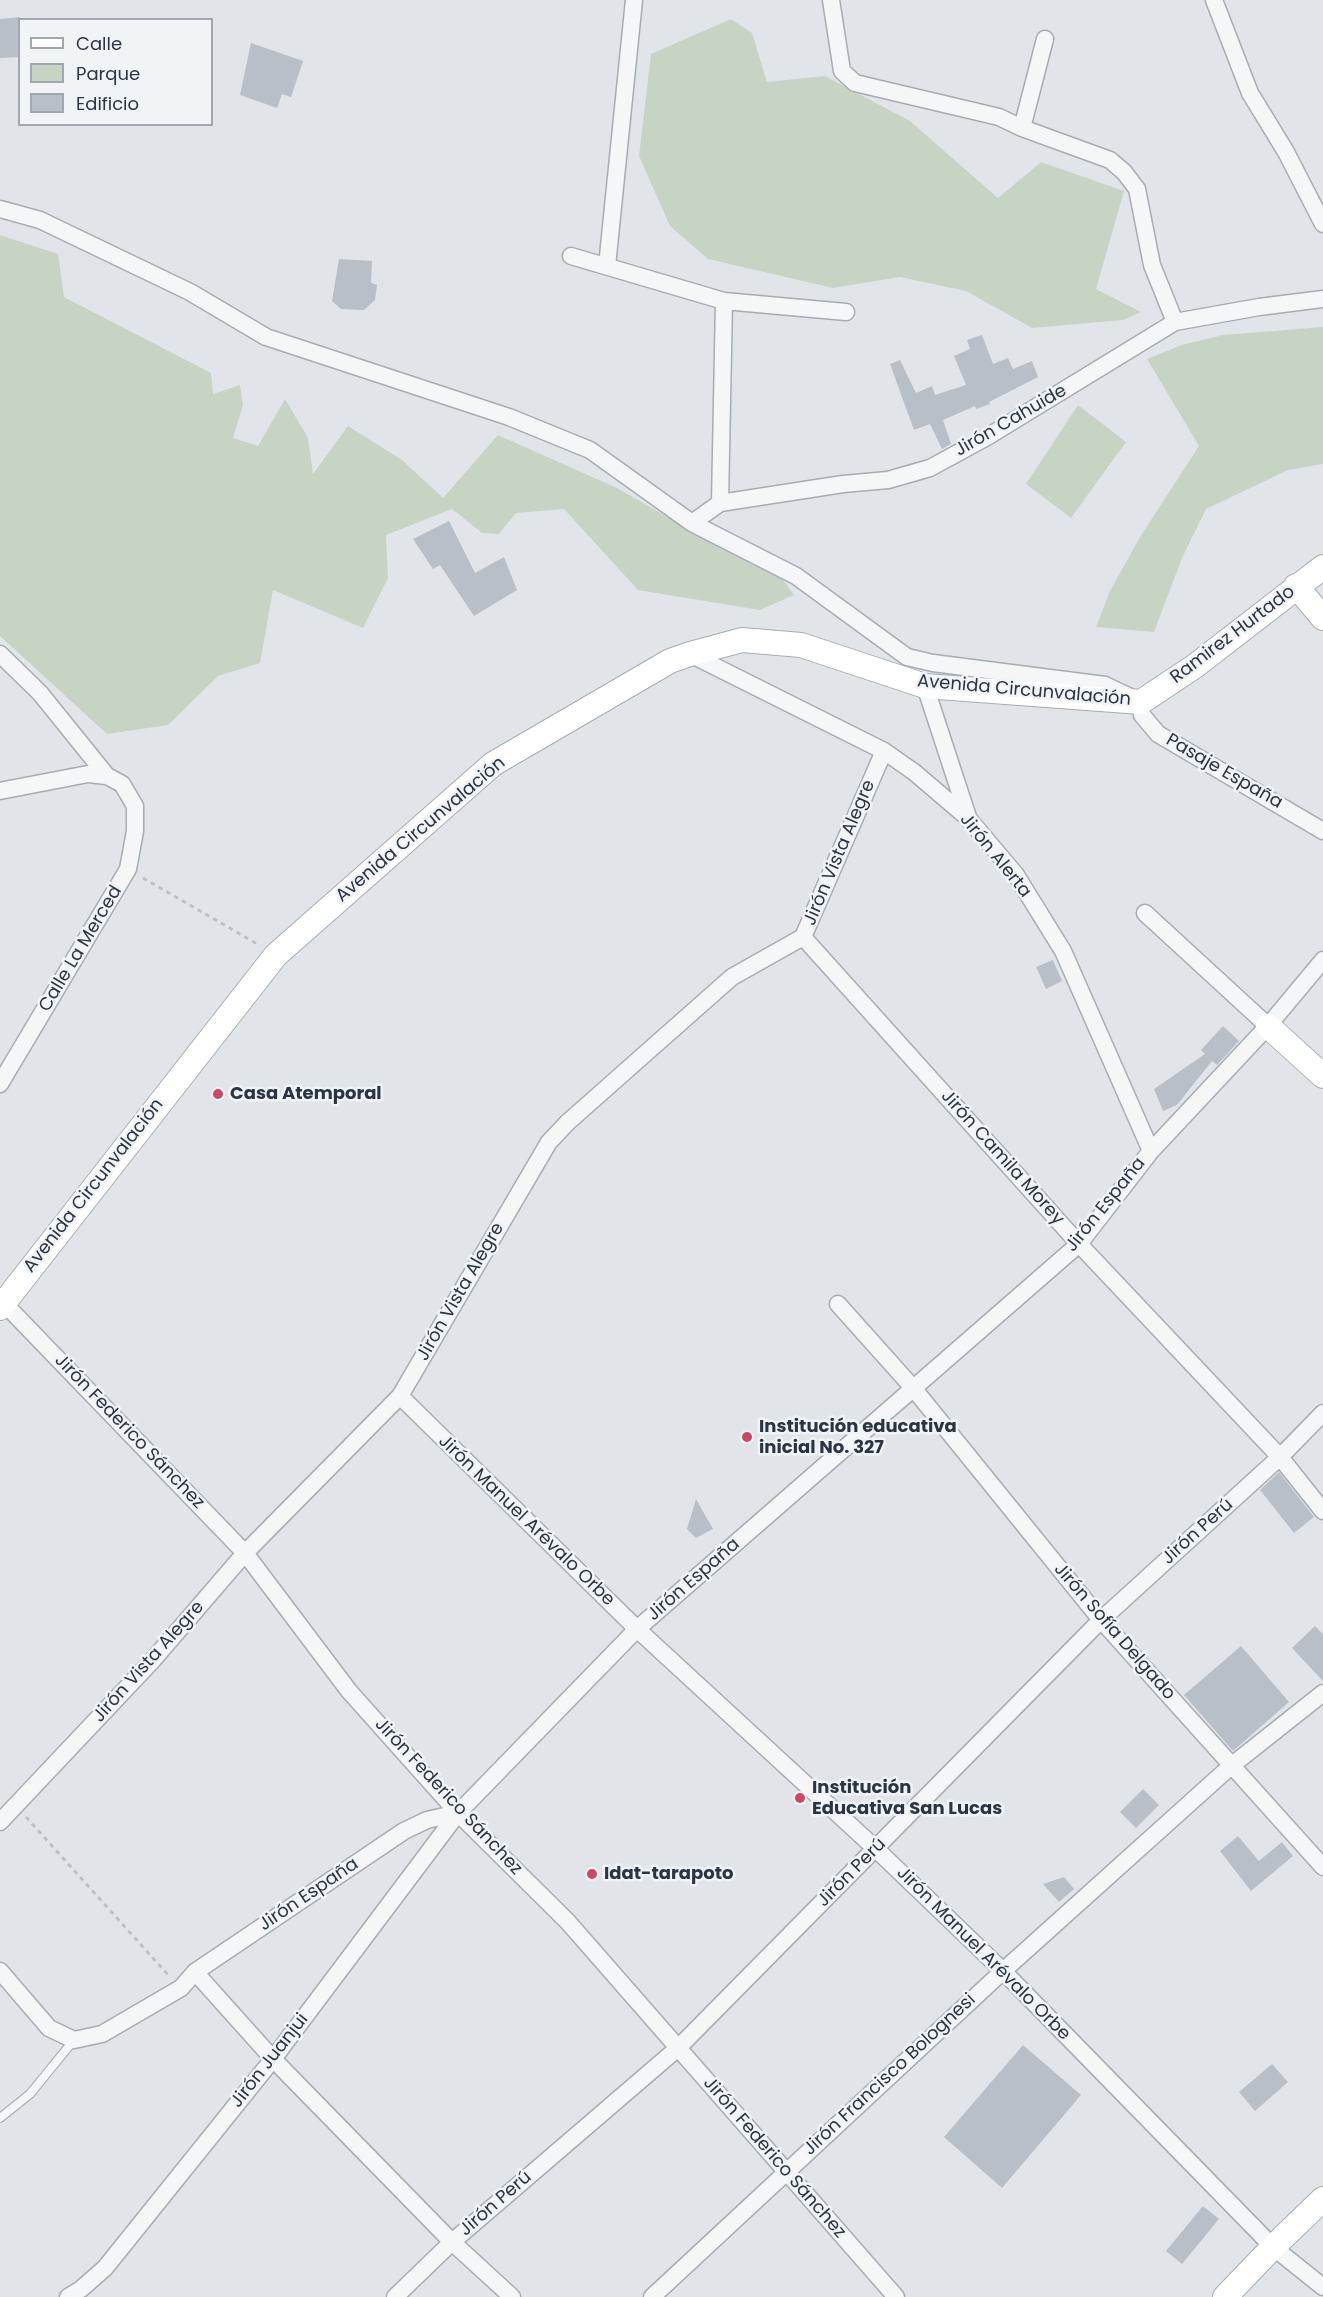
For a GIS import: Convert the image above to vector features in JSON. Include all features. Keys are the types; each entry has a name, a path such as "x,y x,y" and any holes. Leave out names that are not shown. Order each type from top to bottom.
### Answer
{"main road":[{"name":"Ramirez Hurtado","path":"1141,702 1195,666 1323,567"},
{"path":"1296,586 1323,618"},
{"name":"Avenida Circunvalación","path":"2,1303 276,955 493,765 670,661 742,640 801,645 925,686 1141,702"},
{"path":"1268,1026 1323,1076"},
{"path":"1225,2297 1323,2199"}],"street":[{"path":"607,266 634,0"},
{"path":"831,0 842,71 855,83 999,117 1022,128 1110,160 1124,172 1137,189 1152,265 1175,322"},
{"path":"1214,0 1250,93 1286,152 1323,224"},
{"path":"1022,128 1045,39"},
{"path":"0,209 40,220 137,266 190,292 266,337 509,417 590,450 692,524 796,576 907,657 933,663 1105,685 1141,702"},
{"path":"571,256 724,301 846,312"},
{"name":"Jirón Cahuide","path":"692,524 720,503 843,484 888,480 930,468 987,437 1175,322 1259,307 1323,299"},
{"path":"720,503 724,301"},
{"path":"0,654 40,693 107,776"},
{"name":"Jirón Alerta","path":"690,654 884,752 914,771 968,818 1016,875 1063,951 1151,1150"},
{"path":"925,686 968,818"},
{"name":"Pasaje España","path":"1141,702 1142,716 1158,734 1323,831"},
{"name":"Jirón Vista Alegre","path":"0,1822 17,1807 152,1661 245,1553 400,1396 549,1142 568,1122 732,977 803,937 884,752"},
{"path":"0,790 88,774 107,776"},
{"name":"Calle La Merced","path":"0,1084 128,869 135,831 135,806 122,784 107,776"},
{"path":"1145,914 1268,1026"},
{"name":"Jirón Camila Morey","path":"803,937 1079,1244 1280,1457 1323,1511"},
{"name":"Jirón España","path":"74,2040 102,2034 181,1988 195,1972 404,1831 427,1820 458,1814 637,1629 1079,1244 1151,1150 1268,1026 1323,960"},
{"name":"Jirón Federico Sánchez","path":"2,1303 245,1553 349,1691 458,1814 568,1922 896,2297"},
{"name":"Jirón Sofía Delgado","path":"837,1304 914,1389 1101,1620 1323,1867"},
{"name":"Jirón Manuel Arévalo Orbe","path":"400,1396 637,1629 876,1849 1003,1971 1273,2247 1323,2287"},
{"name":"Jirón Perú","path":"395,2297 452,2242 678,2048 1101,1620 1280,1457 1323,1413"},
{"name":"Jirón Francisco Bolognesi","path":"652,2297 1003,1971 1231,1766 1323,1693"},
{"name":"Jirón Juanjui","path":"68,2297 105,2268 273,2059 458,1814"},
{"path":"0,1971 49,2028 74,2040"},
{"path":"195,1972 273,2059 452,2242 512,2297"}],"lane":[{"path":"0,2118 30,2094 74,2040"}],"path":[{"path":"128,869 276,955"},
{"path":"17,1807 181,1988"}],"green space":[{"path":"731,19 752,33 767,82 825,76 910,121 998,198 1041,162 1124,191 1096,289 1141,312 1123,320 1032,328 966,291 900,277 833,288 708,259 670,226 639,156 651,54"},
{"path":"0,235 58,254 64,297 211,373 213,394 240,385 243,405 233,438 258,446 285,399 308,438 313,474 348,426 402,460 443,498 498,435 617,488 711,542 773,566 794,595 760,610 638,590 564,509 516,513 499,534 482,533 452,509 386,535 388,578 363,628 273,590 260,663 218,676 168,725 107,734 0,636"},
{"path":"1323,327 1323,464 1288,470 1206,509 1182,558 1154,632 1096,627 1110,591 1140,537 1199,446 1147,359 1182,345 1223,335"},
{"path":"1078,405 1126,442 1071,518 1026,484"}],"building":[{"path":"20,17 18,18 18,57 0,58 0,19"},
{"path":"251,43 303,61 291,97 282,94 277,108 240,95"},
{"path":"339,259 372,261 371,283 377,285 375,300 364,310 341,309 332,301"},
{"path":"982,335 993,364 1008,358 1013,369 1032,361 1038,377 989,402 990,404 976,409 975,406 943,420 951,444 942,449 930,424 914,430 890,364 900,360 916,393 932,386 935,395 966,385 954,356 970,349 967,340"},
{"path":"449,521 475,573 504,557 517,590 474,616 440,565 433,569 413,539"},
{"path":"1053,960 1062,981 1046,989 1036,967"},
{"path":"1223,1026 1239,1041 1217,1065 1212,1061 1177,1105 1163,1111 1154,1089 1205,1054 1201,1050"},
{"path":"1279,1472 1314,1517 1294,1533 1260,1490"},
{"path":"696,1499 713,1529 696,1538 687,1529"},
{"path":"1315,1626 1323,1634 1323,1681 1292,1648"},
{"path":"1241,1646 1289,1702 1233,1751 1184,1695"},
{"path":"1143,1789 1159,1805 1136,1828 1120,1812"},
{"path":"1238,1836 1259,1861 1282,1842 1293,1856 1251,1891 1220,1851"},
{"path":"1064,1877 1074,1889 1059,1902 1043,1884"},
{"path":"1023,2045 1081,2095 1002,2188 944,2137"},
{"path":"1272,2064 1288,2082 1255,2111 1239,2092"},
{"path":"1203,2206 1219,2219 1182,2264 1166,2251"}],"place":[{"name":"Casa Atemporal","path":"218,1094"},
{"name":"Institución educativa inicial No. 327","path":"747,1437"},
{"name":"Institución Educativa San Lucas","path":"800,1798"},
{"name":"Idat-tarapoto","path":"592,1874"}]}
